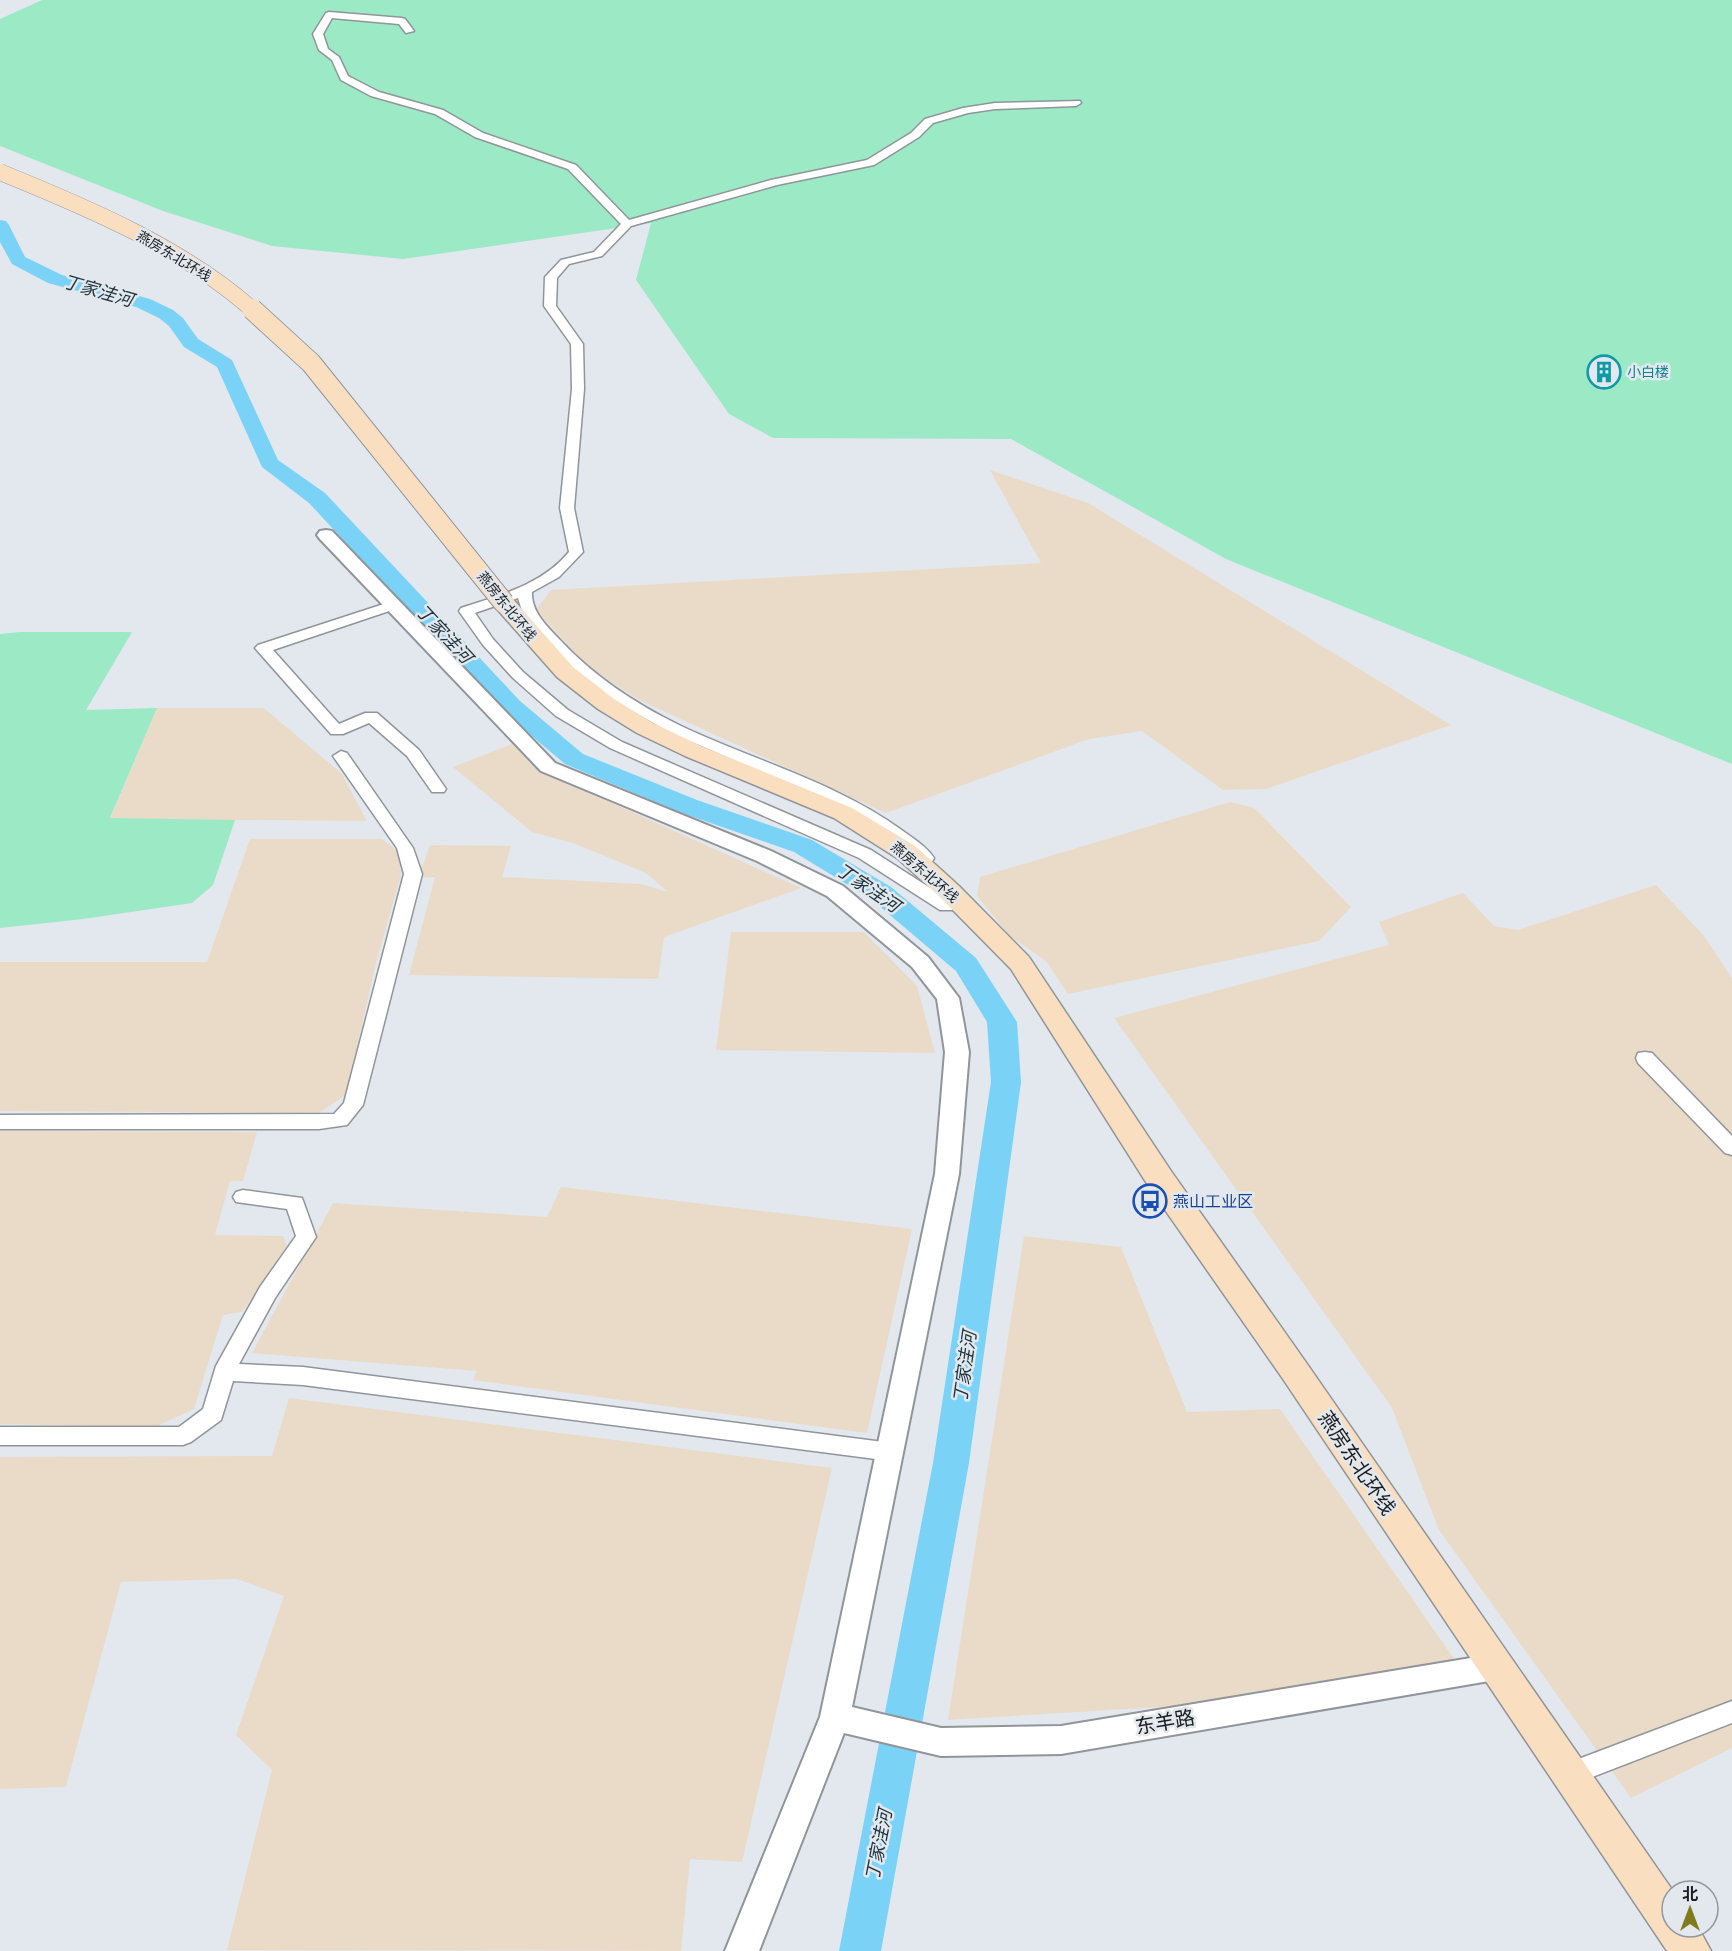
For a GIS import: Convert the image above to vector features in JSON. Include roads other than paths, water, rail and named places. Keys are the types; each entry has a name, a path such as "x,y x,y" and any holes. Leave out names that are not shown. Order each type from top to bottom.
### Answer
{"main road":[{"name":"燕房东北环线","path":"0,172 74,202 171,251 247,305 310,363 506,601 548,676 589,710 627,733 678,758 831,820 852,831 889,855 948,899 1043,1001 1160,1179 1294,1370 1660,1906"},
{"name":"燕房东北环线","path":"0,180 66,207 159,254 234,307 297,366 506,601"}],"street":[{"path":"409,31 402,21 329,15 318,34 324,50 336,59 344,78 375,94 439,112 479,135 572,167 627,224"},
{"path":"506,601 567,566 576,552 567,508 578,389 577,344 550,306 551,277 565,262 598,254 627,224 776,182 870,163 915,135 929,121 964,111 995,106 1076,103"},
{"path":"326,536 548,767 764,856 835,891 920,962 948,998 957,1052 947,1174 836,1717 742,1951"},
{"path":"523,598 526,608 554,644 584,673 618,699 665,726 828,793 893,829 930,861 948,899 866,854 627,750 562,713 518,675 488,642 466,610 523,598"},
{"path":"393,605 263,648 337,731 371,716 414,753 438,789"},
{"path":"0,1122 319,1122 340,1120 353,1105 413,874 405,848 340,756"},
{"path":"1645,1058 1732,1148"},
{"path":"0,1437 183,1437 213,1414 224,1372 267,1293 306,1237 295,1203 243,1197"},
{"path":"224,1372 303,1376 891,1452"},
{"name":"东羊路","path":"836,1717 941,1742 1061,1740 1495,1667"},
{"path":"1569,1774 1732,1712"}],"waterway":[{"name":"丁家洼河","path":"0,225 18,260 55,279 143,303 166,314 176,322 191,343 225,364 269,463 317,498 511,706 574,759 688,806 803,846 881,893 966,965 1002,1022 1006,1082 951,1463 860,1951"}],"place":[{"name":"小白楼","path":"1604,372"},
{"name":"燕山工业区","path":"1150,1201"}]}
